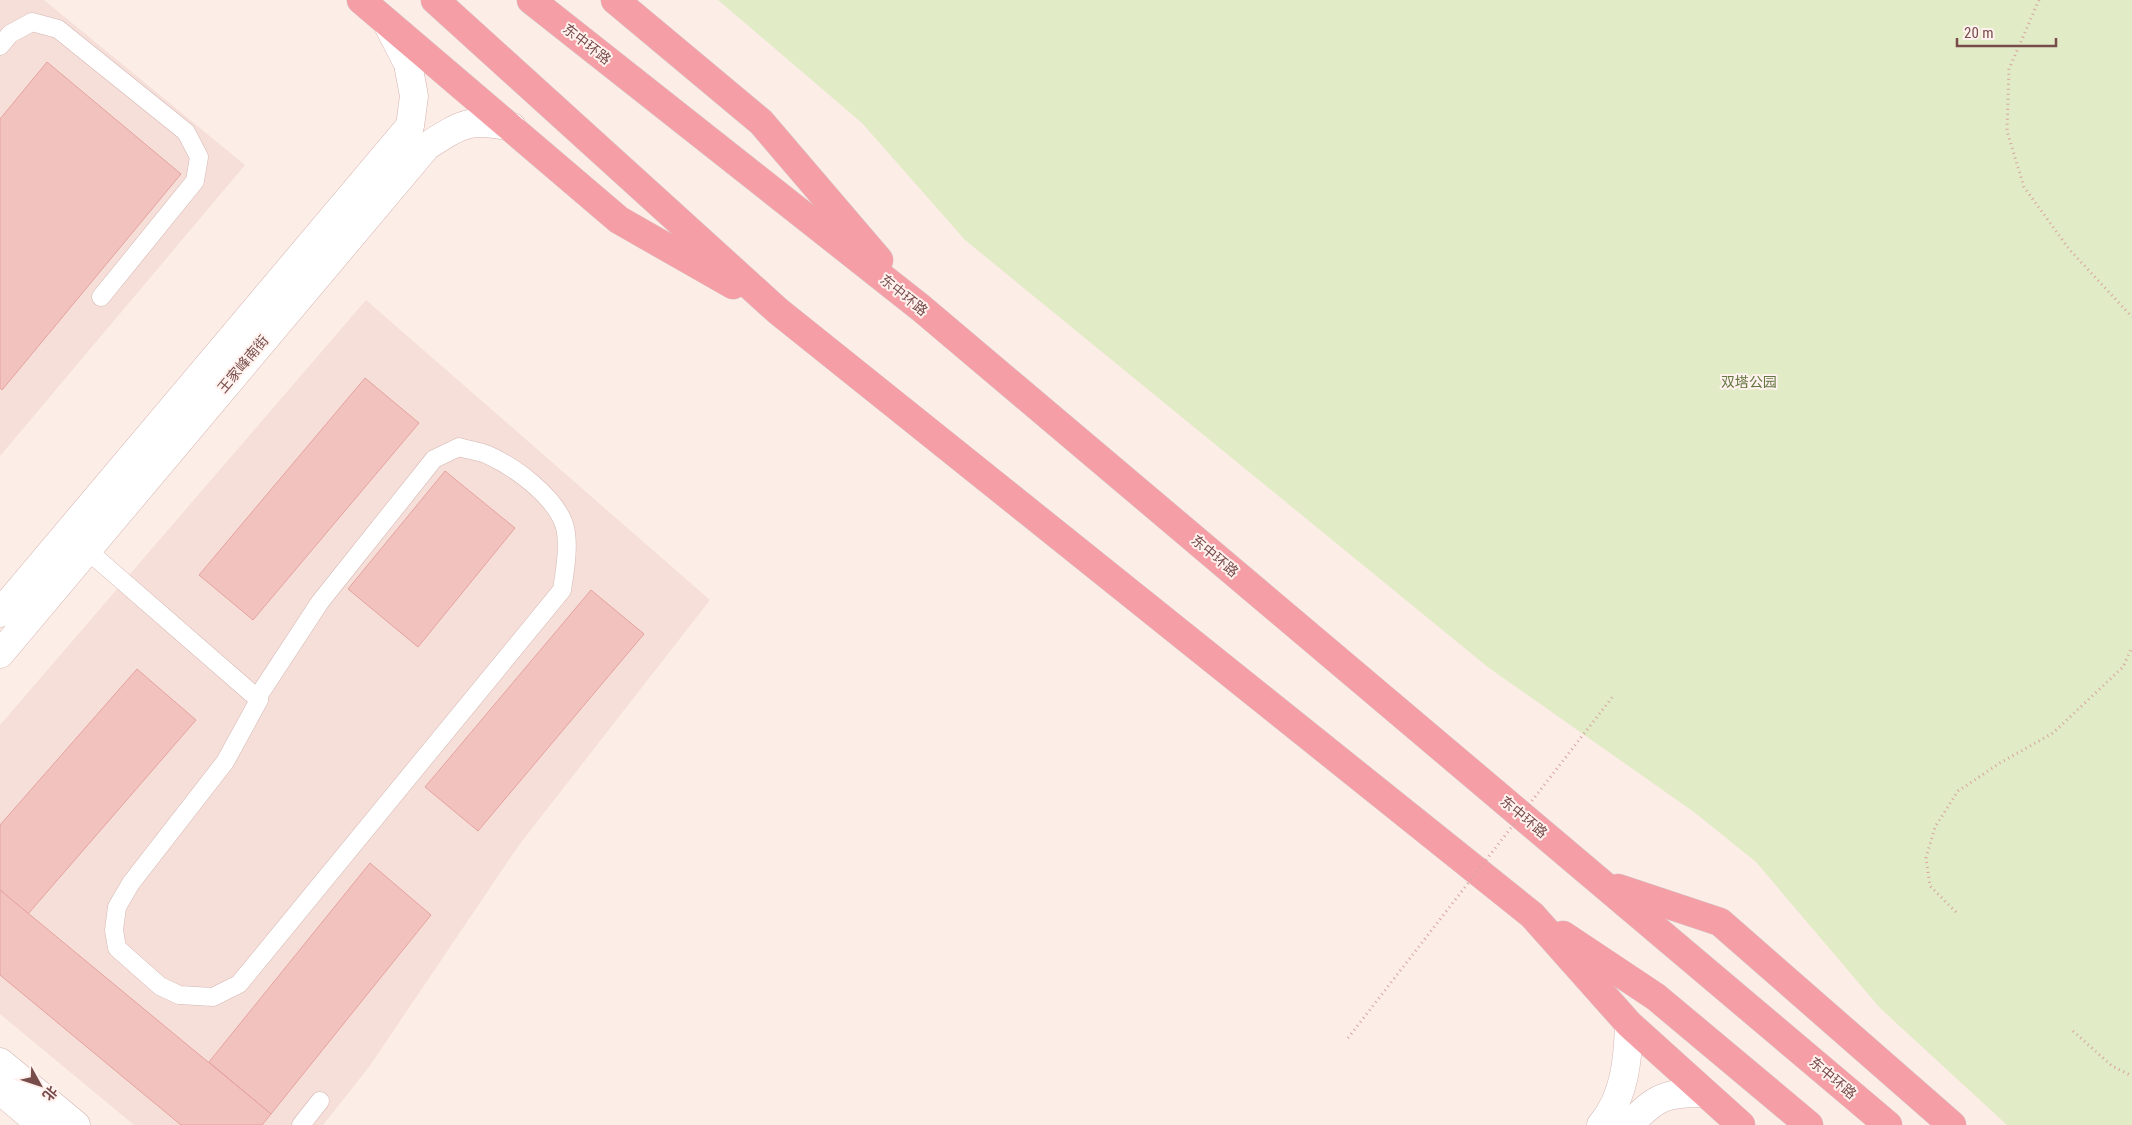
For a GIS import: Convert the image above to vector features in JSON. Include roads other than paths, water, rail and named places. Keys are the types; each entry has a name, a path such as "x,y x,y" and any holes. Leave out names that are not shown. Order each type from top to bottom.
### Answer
{"highway":[{"path":"360,0 512,127 619,220 778,311"},
{"path":"435,0 778,311 1532,915 1656,998 1809,1125"},
{"name":"东中环路","path":"531,0 921,308 1884,1122"},
{"path":"615,0 761,122 921,308"},
{"path":"1604,884 1720,922 1952,1125"},
{"path":"1532,915 1629,1024 1741,1125"}],"street":[{"name":"王家峰南街","path":"0,654 77,542 410,126 414,96 408,64 387,22"},
{"name":"王家峰南街","path":"0,613 77,542 427,146 457,127 484,121 512,127"},
{"path":"1601,1125 1607,1118 1621,1088 1628,1057 1629,1024"},
{"path":"0,1062 76,1125"},
{"path":"0,1090 41,1125"},
{"path":"1629,1125 1650,1103 1675,1093 1705,1093"}],"lane":[{"path":"0,46 10,34 32,22 58,29 186,132 199,157 195,181 101,297"},
{"path":"77,542 259,700 225,762 131,883 117,907 114,930 117,948 160,986 179,995 213,996 238,984 562,590 566,560 564,525 552,503 518,472 488,455 459,447 434,459 320,602 257,698"},
{"path":"301,1125 320,1101"}],"park label":[{"name":"双塔公园","path":"1749,382"}]}
